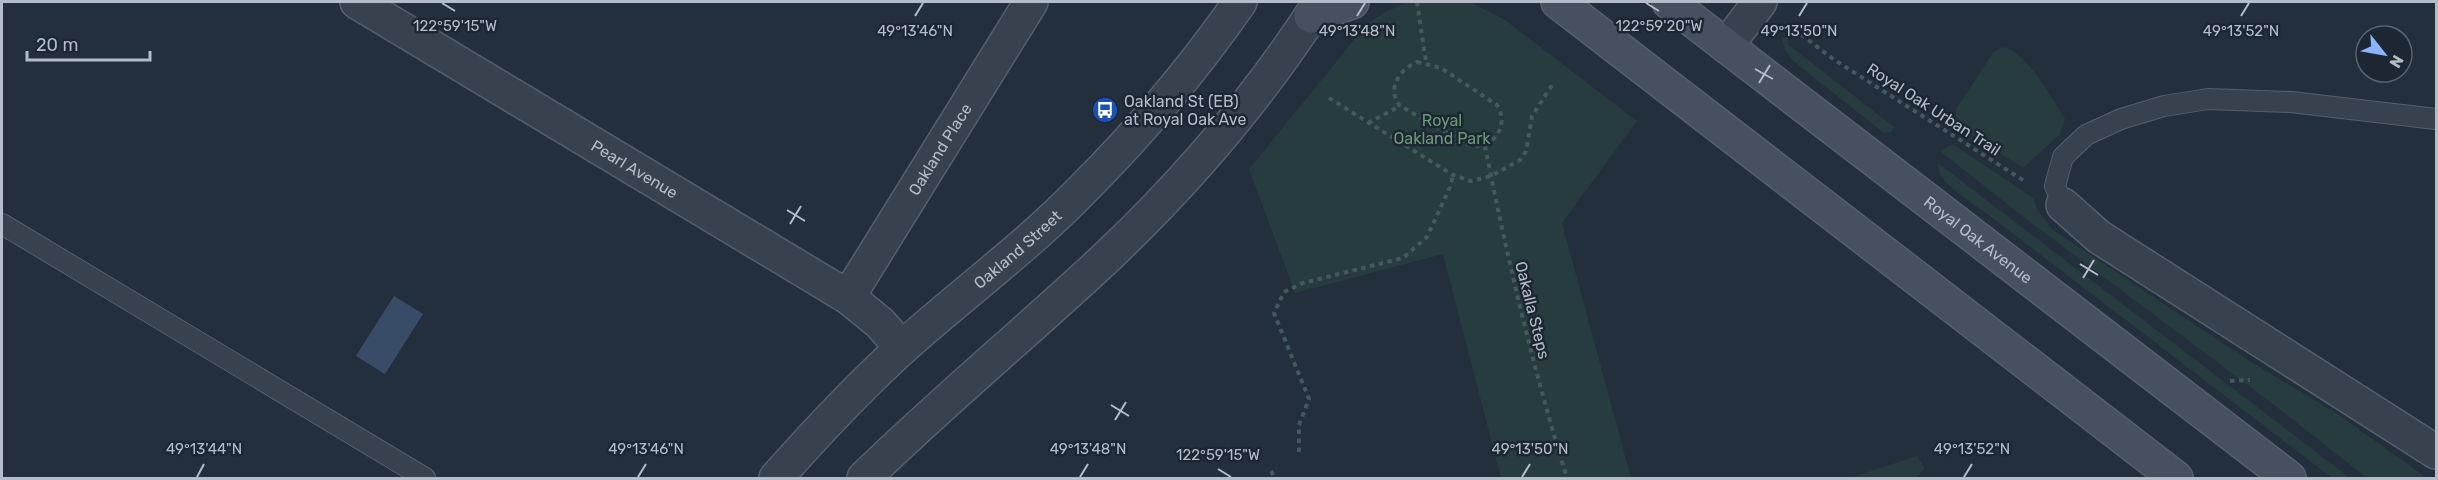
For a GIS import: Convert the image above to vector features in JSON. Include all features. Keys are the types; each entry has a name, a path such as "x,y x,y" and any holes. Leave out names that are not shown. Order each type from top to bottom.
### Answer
{"main road":[{"path":"1316,9 1352,2"},
{"path":"1558,2 2176,478"},
{"name":"Royal Oak Avenue","path":"1669,2 2274,474"}],"street":[{"name":"Pearl Avenue","path":"357,2 848,297 880,323 903,348"},
{"name":"Oakland Place","path":"848,297 1030,2"},
{"name":"Oakland Street","path":"776,478 828,420 903,348 1009,258 1083,190 1158,107 1222,28 1240,2"},
{"path":"1726,46 1760,2"},
{"path":"864,478 965,382 1110,254 1190,173 1238,118 1316,9"},
{"path":"2063,205 2099,237 2436,452"}],"lane":[{"path":"2063,205 2055,186 2063,157 2086,135 2121,119 2164,106 2208,99 2291,102 2436,119"},
{"path":"2,224 425,478"}],"path":[{"path":"1417,2 1426,62"},
{"name":"Royal Oak Urban Trail","path":"1794,28 1833,59 2063,205"},
{"path":"1417,62 1426,62 1441,68 1497,105 1502,112 1503,121 1497,136 1485,146 1477,148 1467,144 1395,100 1394,90 1398,76 1408,66 1417,62"},
{"path":"1329,98 1453,175 1471,181 1491,176 1520,160 1526,152 1532,116 1554,82"},
{"path":"1368,123 1401,105"},
{"name":"Oakalla Steps","path":"1485,146 1496,208 1529,346 1567,478"},
{"path":"1299,452 1299,425 1309,399 1274,313 1284,292 1303,283 1403,258 1426,237 1450,187 1453,175"},
{"path":"1271,471 1275,478"}],"green space":[{"name":"Royal Oakland Park","path":"1408,2 1470,2 1505,20 1637,121 1562,223 1631,478 1501,478 1443,254 1295,293 1249,169 1367,24 1385,12"},
{"path":"1782,38 1788,38 1789,45 1894,127 1891,132 1884,133 1792,60 1785,49"},
{"path":"2002,47 2011,50 2029,66 2065,119 2060,134 2023,168 1956,125 1956,109 1993,53"},
{"path":"1953,144 2033,198 2038,211 2053,230 2246,359 2336,413 2427,478 2367,478 1940,151"},
{"path":"1938,163 2350,478 2332,478 1966,199 1943,178"},
{"path":"1917,456 1925,468 1916,478 1850,478"}],"water":[{"path":"394,296 423,314 385,374 356,356"}],"place":[{"name":"Oakland St (EB) at Royal Oak Ave","path":"1105,110"}]}
